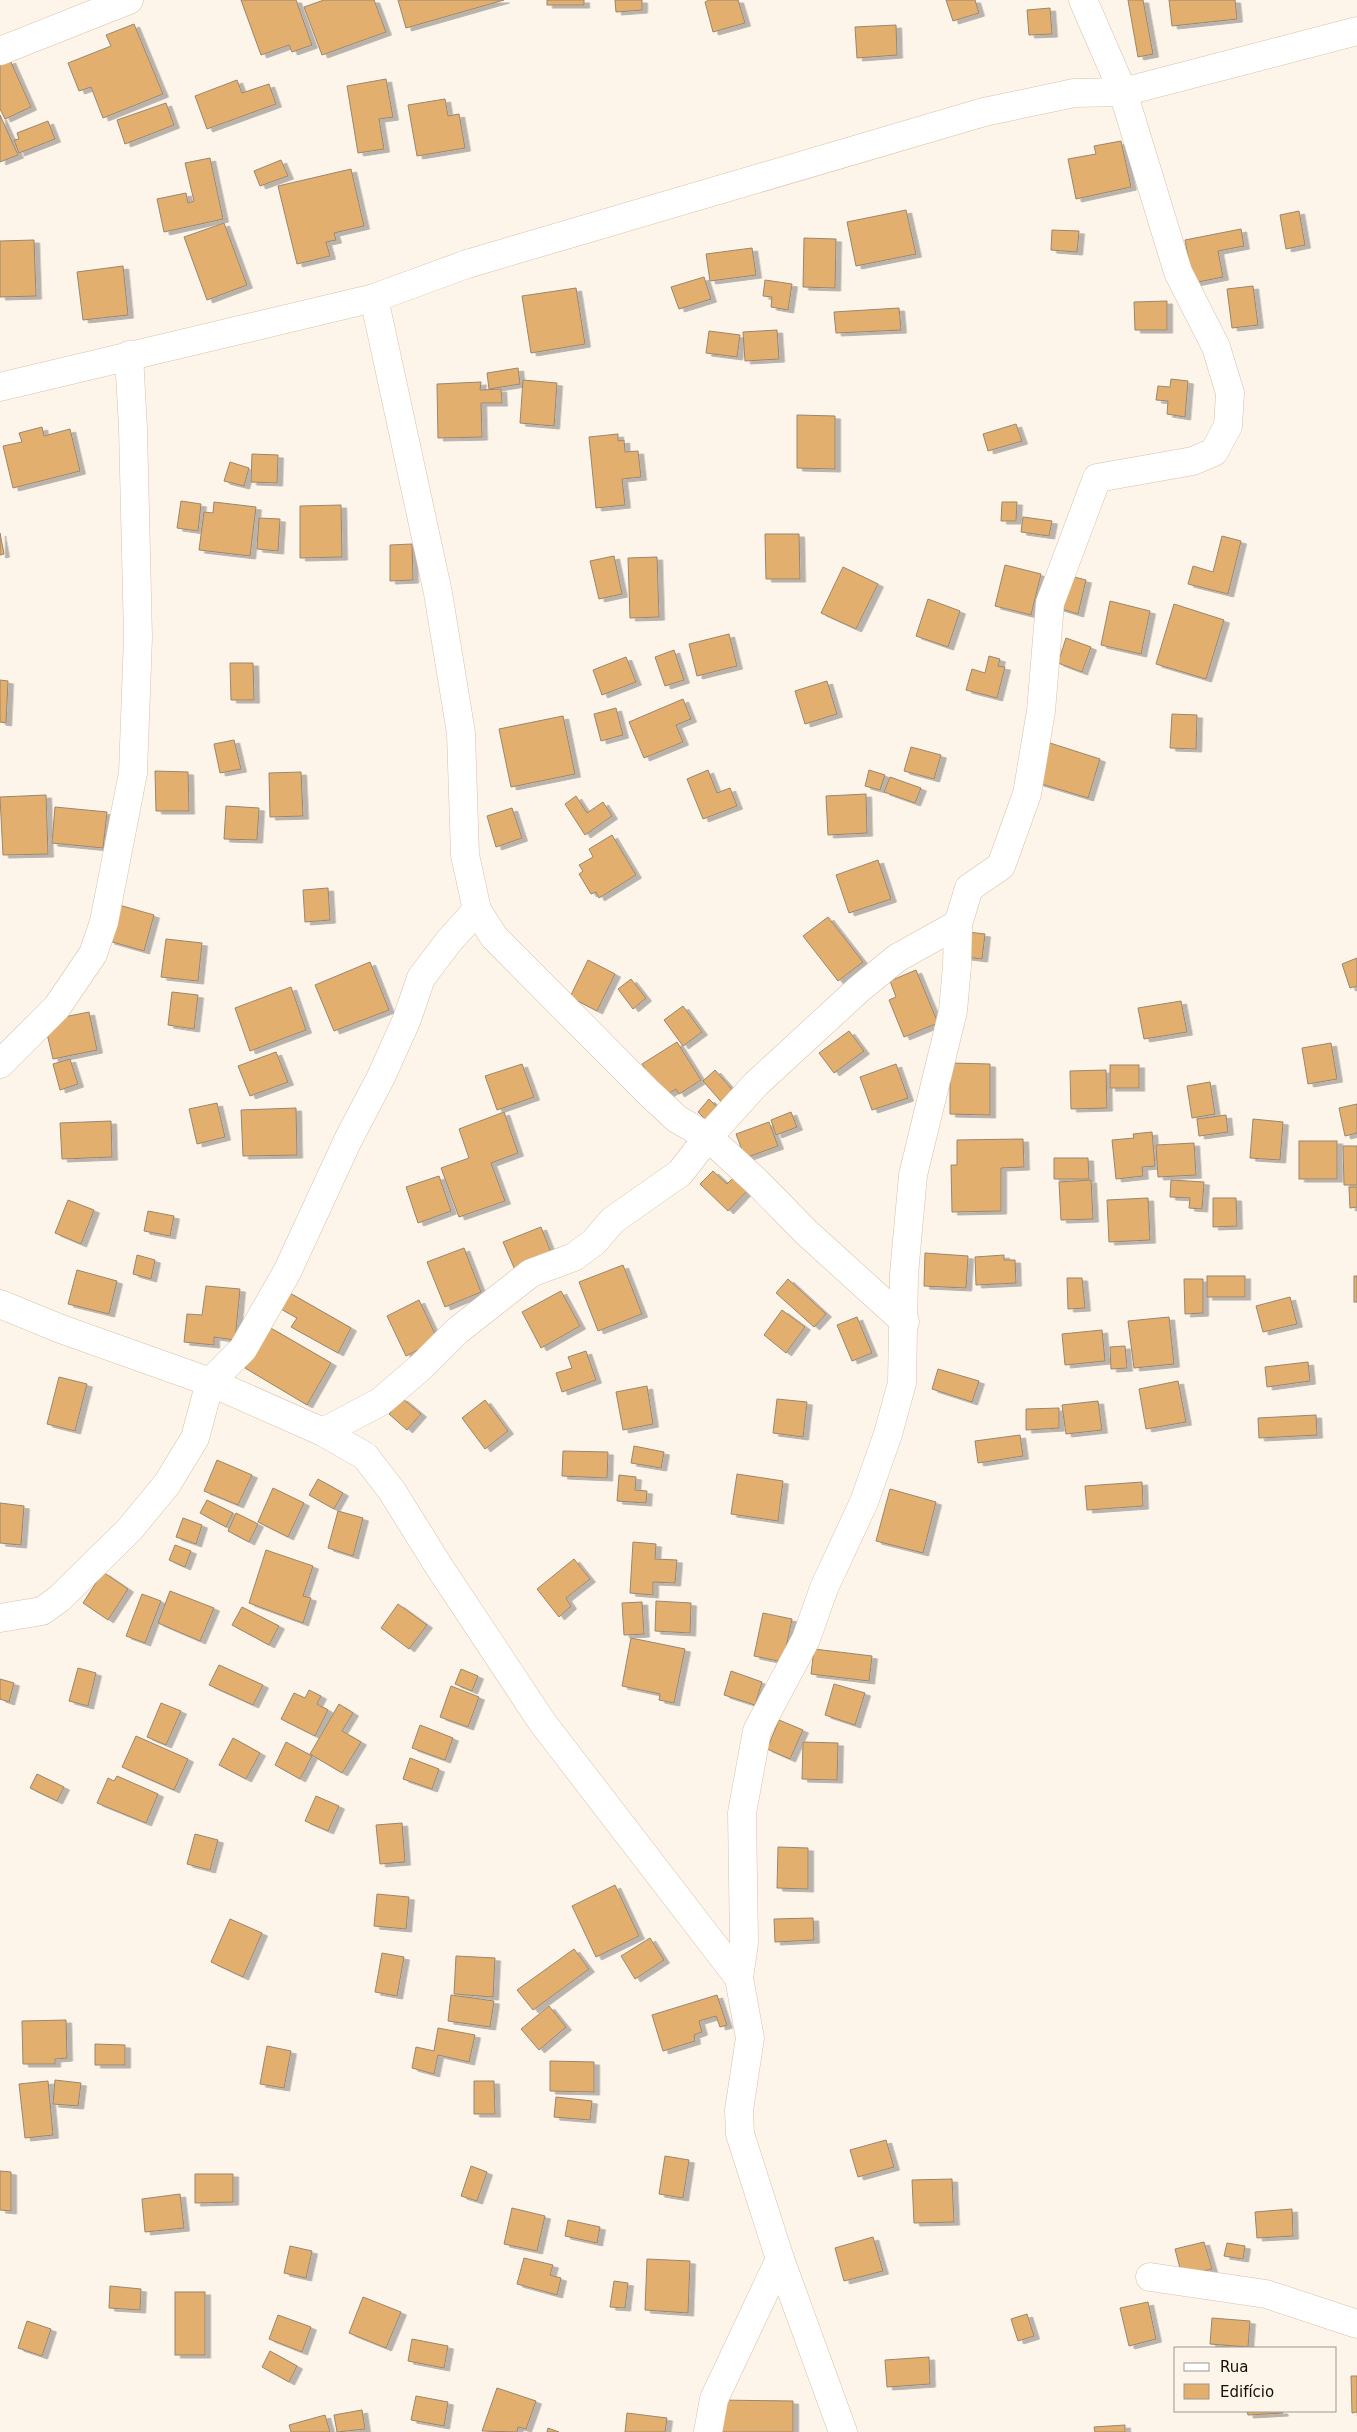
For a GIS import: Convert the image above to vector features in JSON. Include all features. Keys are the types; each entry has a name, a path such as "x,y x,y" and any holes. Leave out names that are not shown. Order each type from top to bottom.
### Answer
{"street":[{"path":"0,51 129,0"},
{"path":"843,2432 780,2258 740,2134 739,2110 750,2038 738,1978 744,1943 742,1813 757,1731 806,1639 824,1588 864,1502 888,1434 902,1383 905,1322 904,1274 913,1175 952,1011 957,966 958,924 969,888 1001,866 1027,794 1041,711 1050,603 1097,478 1193,462 1214,452 1228,426 1230,393 1216,347 1178,272 1124,92 1083,0"},
{"path":"0,386 374,298 467,264 984,112 1074,93 1124,92 1357,31"},
{"path":"374,298 438,593 461,734 465,855 477,910 494,938 649,1093 677,1118 708,1137 806,1232 905,1322"},
{"path":"0,1064 57,1008 93,954 104,922 134,774 138,637 133,428 129,355"},
{"path":"0,1618 42,1610 60,1598 90,1571 130,1529 167,1484 196,1438 210,1382 243,1349 287,1272 348,1140 381,1077 421,978 449,941 477,910"},
{"path":"323,1432 380,1402 422,1366 457,1331 531,1273 574,1257 594,1242 613,1220 680,1172 708,1137 756,1084 858,990 897,958 958,924"},
{"path":"0,1304 61,1329 210,1382 323,1432 365,1456 392,1491 438,1565 542,1722 738,1978"},
{"path":"708,2432 714,2399 780,2258"},
{"path":"1150,2277 1266,2294 1357,2324"}],"building":[{"path":"241,0 296,0 312,45 292,52 289,45 261,55"},
{"path":"324,0 374,0 386,32 322,55 304,7"},
{"path":"398,0 504,0 406,28"},
{"path":"547,0 584,0 584,5 547,5"},
{"path":"615,0 642,0 642,10 616,12"},
{"path":"709,0 738,0 745,23 713,32 705,2"},
{"path":"946,0 975,0 979,13 953,21"},
{"path":"1128,0 1143,0 1153,54 1138,57"},
{"path":"1169,0 1235,0 1237,19 1172,26"},
{"path":"1050,8 1052,34 1029,35 1027,10"},
{"path":"134,24 163,94 103,118 91,87 79,91 68,63 111,46 106,35"},
{"path":"896,25 897,55 857,58 855,27"},
{"path":"10,60 31,107 5,119 0,109 0,64"},
{"path":"386,79 393,117 379,119 384,149 358,153 347,86"},
{"path":"237,80 242,93 269,84 276,104 207,129 195,96"},
{"path":"445,99 448,116 459,114 465,148 417,156 408,105"},
{"path":"166,103 174,125 125,144 117,120"},
{"path":"0,115 18,155 0,162"},
{"path":"48,121 55,139 19,153 14,140 19,139 17,133"},
{"path":"1121,141 1131,187 1076,199 1068,159 1096,154 1094,146"},
{"path":"210,158 223,219 164,232 157,199 186,193 188,203 194,201 185,163"},
{"path":"281,160 288,176 260,186 254,171"},
{"path":"351,169 364,226 334,233 336,240 326,242 330,256 297,264 278,186"},
{"path":"906,210 916,254 856,266 847,222"},
{"path":"1299,211 1305,245 1286,249 1280,215"},
{"path":"224,223 247,285 207,300 184,237"},
{"path":"1241,229 1244,246 1218,251 1223,277 1193,283 1185,240"},
{"path":"1052,230 1079,231 1077,252 1051,250"},
{"path":"804,238 836,239 835,288 803,287"},
{"path":"34,240 36,296 0,297 0,241"},
{"path":"752,248 756,275 710,281 706,254"},
{"path":"123,266 128,315 83,320 77,272"},
{"path":"704,277 711,299 679,309 671,287"},
{"path":"765,280 792,284 788,310 771,307 772,297 763,296"},
{"path":"1253,286 1258,325 1232,328 1227,289"},
{"path":"576,288 585,344 531,353 522,296"},
{"path":"1167,301 1167,330 1135,330 1134,302"},
{"path":"899,308 901,330 836,333 834,312"},
{"path":"777,330 779,359 745,361 743,332"},
{"path":"709,331 740,335 737,357 706,353"},
{"path":"518,368 520,384 489,389 487,373"},
{"path":"1171,379 1188,381 1185,417 1167,414 1168,401 1156,400 1158,386 1170,387"},
{"path":"523,380 557,383 554,426 520,423"},
{"path":"481,382 480,390 501,389 502,403 481,403 482,437 438,438 437,384"},
{"path":"797,415 835,416 835,469 797,468"},
{"path":"1016,424 1022,441 988,451 983,434"},
{"path":"42,427 44,436 70,429 80,471 13,488 3,446 22,442 19,433"},
{"path":"618,434 618,441 624,440 625,452 638,451 641,477 622,479 625,505 596,508 589,437"},
{"path":"252,454 278,455 277,483 251,482"},
{"path":"230,462 249,468 244,486 224,481"},
{"path":"181,501 201,504 198,531 177,528"},
{"path":"214,502 256,507 250,556 199,550 204,512 213,513"},
{"path":"1002,502 1017,502 1016,521 1001,521"},
{"path":"341,505 342,557 300,558 300,506"},
{"path":"1023,517 1052,521 1049,536 1021,532"},
{"path":"259,518 280,519 278,551 257,549"},
{"path":"0,533 4,554 0,555"},
{"path":"765,534 799,534 800,579 766,579"},
{"path":"1222,536 1241,541 1228,594 1188,584 1193,566 1213,572"},
{"path":"412,544 413,580 390,581 390,545"},
{"path":"614,556 622,594 599,599 590,561"},
{"path":"657,557 659,617 630,618 628,558"},
{"path":"1005,565 1041,574 1031,615 995,606"},
{"path":"843,567 878,584 856,629 821,613"},
{"path":"1066,575 1086,580 1078,614 1058,608"},
{"path":"928,599 960,611 948,647 916,636"},
{"path":"1110,601 1150,611 1141,654 1101,645"},
{"path":"1174,604 1224,620 1206,679 1156,664"},
{"path":"729,634 737,666 697,676 689,644"},
{"path":"1066,638 1091,647 1082,672 1058,663"},
{"path":"674,650 684,680 665,686 655,657"},
{"path":"989,656 1000,659 998,666 1005,667 997,698 966,690 972,669 985,673"},
{"path":"626,657 636,682 602,695 593,670"},
{"path":"230,663 253,663 254,700 231,700"},
{"path":"0,680 8,681 6,723 0,722"},
{"path":"827,681 837,714 805,724 795,691"},
{"path":"683,699 691,719 676,725 683,742 644,758 629,722"},
{"path":"616,708 623,735 601,741 594,714"},
{"path":"1172,714 1197,715 1196,749 1170,748"},
{"path":"563,716 575,774 511,787 499,729"},
{"path":"234,740 241,769 220,773 214,744"},
{"path":"1050,743 1100,759 1088,798 1038,783"},
{"path":"911,747 941,755 934,779 904,771"},
{"path":"708,770 717,793 730,788 737,806 703,819 687,779"},
{"path":"869,770 885,775 880,790 865,786"},
{"path":"155,771 188,772 189,811 156,811"},
{"path":"301,772 303,816 270,817 269,773"},
{"path":"890,777 921,788 915,803 884,792"},
{"path":"866,794 867,833 828,835 826,796"},
{"path":"46,795 48,854 3,855 0,797"},
{"path":"576,796 587,813 603,802 612,816 585,835 565,804"},
{"path":"226,806 259,808 257,840 224,839"},
{"path":"55,807 107,812 103,848 52,843"},
{"path":"512,808 522,838 496,847 487,816"},
{"path":"612,835 636,875 599,898 596,892 591,894 579,874 583,871 579,865 593,857 589,849"},
{"path":"878,860 891,899 849,913 836,875"},
{"path":"328,888 330,920 305,922 303,890"},
{"path":"119,905 154,915 144,951 109,941"},
{"path":"828,917 863,962 838,981 803,936"},
{"path":"968,932 985,934 982,959 966,957"},
{"path":"166,939 202,943 198,981 161,977"},
{"path":"1357,958 1357,986 1350,988 1342,964"},
{"path":"588,960 615,974 597,1011 570,997"},
{"path":"370,962 389,1010 334,1031 315,985"},
{"path":"916,970 938,1023 904,1037 889,1000 896,997 890,981"},
{"path":"631,979 646,998 633,1009 618,989"},
{"path":"291,987 306,1030 250,1051 235,1008"},
{"path":"172,992 198,995 194,1029 168,1025"},
{"path":"1181,1001 1187,1032 1144,1039 1138,1008"},
{"path":"683,1006 702,1032 683,1046 664,1020"},
{"path":"89,1012 97,1050 53,1059 44,1021"},
{"path":"849,1031 864,1051 834,1073 819,1053"},
{"path":"677,1042 701,1080 679,1094 676,1089 663,1097 642,1064"},
{"path":"1331,1043 1337,1079 1308,1084 1302,1048"},
{"path":"276,1052 288,1082 250,1096 238,1066"},
{"path":"70,1059 78,1084 60,1090 53,1064"},
{"path":"950,1063 990,1064 990,1115 950,1114"},
{"path":"522,1064 534,1097 497,1110 485,1076"},
{"path":"896,1064 908,1098 872,1110 860,1077"},
{"path":"1110,1065 1139,1065 1139,1088 1110,1088"},
{"path":"715,1070 736,1094 724,1105 703,1081"},
{"path":"1106,1070 1107,1108 1071,1109 1070,1071"},
{"path":"1210,1082 1215,1114 1192,1118 1187,1086"},
{"path":"709,1099 722,1112 710,1124 698,1112"},
{"path":"217,1103 225,1137 197,1144 189,1109"},
{"path":"1357,1104 1357,1133 1345,1136 1339,1108"},
{"path":"296,1108 297,1155 243,1156 241,1110"},
{"path":"504,1112 518,1153 491,1163 505,1201 459,1217 441,1168 469,1158 459,1129"},
{"path":"791,1112 797,1127 776,1135 771,1120"},
{"path":"1226,1115 1228,1132 1199,1136 1197,1119"},
{"path":"1253,1119 1283,1122 1280,1160 1250,1158"},
{"path":"111,1121 112,1157 62,1159 60,1123"},
{"path":"769,1122 778,1146 745,1158 736,1134"},
{"path":"1152,1132 1155,1166 1142,1167 1143,1176 1116,1179 1112,1140 1134,1138 1133,1134"},
{"path":"1023,1139 1024,1167 1001,1168 1001,1211 952,1212 951,1165 957,1165 957,1140"},
{"path":"1299,1141 1337,1141 1337,1179 1299,1179"},
{"path":"1194,1143 1196,1175 1158,1177 1156,1145"},
{"path":"1343,1146 1357,1146 1357,1185 1344,1185"},
{"path":"1054,1158 1088,1158 1089,1179 1054,1179"},
{"path":"713,1171 727,1184 734,1177 748,1190 728,1211 700,1184"},
{"path":"439,1176 451,1211 418,1223 406,1187"},
{"path":"1091,1180 1093,1219 1061,1220 1059,1182"},
{"path":"1171,1180 1204,1182 1202,1209 1189,1208 1190,1198 1170,1197"},
{"path":"1349,1187 1357,1187 1357,1207 1350,1208"},
{"path":"1148,1198 1150,1240 1109,1242 1107,1200"},
{"path":"1213,1198 1236,1198 1237,1226 1213,1227"},
{"path":"68,1200 94,1210 81,1244 55,1233"},
{"path":"148,1211 174,1216 170,1236 144,1231"},
{"path":"541,1227 552,1255 515,1270 503,1242"},
{"path":"464,1248 481,1292 445,1307 427,1262"},
{"path":"925,1253 968,1256 966,1288 924,1286"},
{"path":"137,1255 155,1260 151,1279 133,1274"},
{"path":"1004,1255 1004,1260 1015,1260 1016,1283 976,1285 975,1257"},
{"path":"623,1265 642,1314 598,1331 579,1282"},
{"path":"77,1270 117,1281 109,1314 68,1304"},
{"path":"1207,1276 1245,1276 1245,1297 1207,1297"},
{"path":"1354,1276 1357,1276 1357,1302 1354,1302"},
{"path":"1067,1278 1082,1278 1085,1308 1068,1309"},
{"path":"788,1279 826,1314 814,1327 776,1293"},
{"path":"1184,1279 1203,1279 1203,1313 1185,1314"},
{"path":"206,1286 240,1289 235,1340 214,1337 214,1345 184,1342 187,1314 202,1315"},
{"path":"561,1291 580,1326 541,1348 522,1312"},
{"path":"288,1292 351,1328 338,1353 291,1327 297,1318 279,1308"},
{"path":"1290,1297 1297,1324 1263,1332 1256,1306"},
{"path":"419,1300 438,1340 406,1356 387,1316"},
{"path":"782,1310 805,1327 786,1353 764,1335"},
{"path":"857,1317 872,1353 852,1361 837,1325"},
{"path":"1169,1317 1174,1364 1134,1368 1128,1321"},
{"path":"269,1327 331,1363 307,1405 245,1368"},
{"path":"1102,1330 1105,1361 1065,1365 1062,1334"},
{"path":"1125,1346 1127,1368 1111,1369 1110,1347"},
{"path":"586,1351 596,1380 562,1392 556,1373 572,1368 568,1357"},
{"path":"1308,1362 1310,1381 1267,1387 1265,1367"},
{"path":"938,1369 979,1381 972,1402 932,1389"},
{"path":"59,1377 87,1384 75,1431 47,1424"},
{"path":"1178,1381 1186,1422 1146,1429 1139,1389"},
{"path":"647,1386 653,1424 623,1430 616,1392"},
{"path":"402,1398 421,1414 407,1430 389,1414"},
{"path":"777,1399 807,1402 803,1437 773,1433"},
{"path":"485,1400 508,1431 485,1449 462,1418"},
{"path":"1098,1401 1102,1430 1066,1434 1062,1405"},
{"path":"1059,1408 1059,1428 1026,1430 1026,1409"},
{"path":"1316,1415 1317,1435 1259,1438 1258,1418"},
{"path":"1020,1435 1023,1456 978,1463 975,1441"},
{"path":"634,1446 664,1452 661,1468 631,1463"},
{"path":"563,1451 608,1452 607,1478 562,1476"},
{"path":"217,1460 252,1475 238,1505 204,1491"},
{"path":"737,1474 783,1481 778,1521 731,1514"},
{"path":"619,1475 636,1477 635,1490 647,1491 646,1503 617,1501"},
{"path":"318,1479 343,1493 334,1509 309,1495"},
{"path":"1142,1482 1143,1506 1087,1510 1085,1486"},
{"path":"273,1488 304,1503 288,1537 258,1522"},
{"path":"890,1489 936,1502 923,1553 876,1541"},
{"path":"207,1500 233,1513 226,1527 200,1513"},
{"path":"0,1503 24,1506 21,1545 0,1543"},
{"path":"338,1511 363,1518 353,1556 328,1548"},
{"path":"236,1513 258,1524 249,1542 228,1531"},
{"path":"183,1518 202,1525 196,1544 176,1537"},
{"path":"633,1542 656,1544 655,1559 677,1560 675,1583 653,1582 653,1595 630,1593"},
{"path":"175,1545 191,1551 185,1567 169,1560"},
{"path":"266,1550 313,1566 303,1596 311,1598 303,1623 249,1603"},
{"path":"574,1559 590,1579 566,1598 571,1606 559,1617 537,1589"},
{"path":"103,1572 128,1589 108,1620 83,1603"},
{"path":"170,1591 214,1608 200,1641 158,1623"},
{"path":"142,1594 161,1601 145,1643 126,1636"},
{"path":"656,1601 691,1603 690,1633 655,1631"},
{"path":"642,1602 644,1634 624,1635 622,1603"},
{"path":"398,1604 427,1625 409,1649 381,1628"},
{"path":"242,1607 279,1626 269,1645 232,1625"},
{"path":"763,1613 792,1619 783,1662 754,1656"},
{"path":"631,1638 685,1649 674,1703 659,1700 660,1694 622,1686"},
{"path":"814,1649 872,1656 869,1681 811,1674"},
{"path":"219,1665 263,1685 253,1705 209,1685"},
{"path":"78,1668 96,1673 88,1706 69,1701"},
{"path":"461,1669 478,1676 472,1691 455,1684"},
{"path":"731,1671 762,1682 755,1705 724,1695"},
{"path":"0,1679 14,1683 9,1702 0,1699"},
{"path":"834,1684 865,1693 855,1725 825,1715"},
{"path":"451,1686 479,1697 468,1727 440,1717"},
{"path":"309,1690 321,1696 317,1704 328,1710 315,1736 281,1719 294,1693 305,1698"},
{"path":"161,1703 181,1711 166,1745 147,1737"},
{"path":"339,1704 353,1713 342,1731 361,1742 342,1773 310,1754"},
{"path":"779,1720 803,1730 790,1759 767,1749"},
{"path":"420,1725 453,1738 445,1760 412,1748"},
{"path":"136,1736 188,1759 174,1790 122,1767"},
{"path":"233,1738 260,1753 246,1779 219,1765"},
{"path":"286,1742 312,1756 300,1779 275,1765"},
{"path":"803,1742 838,1743 837,1780 802,1779"},
{"path":"410,1758 439,1769 432,1789 403,1779"},
{"path":"37,1774 64,1787 57,1801 30,1788"},
{"path":"117,1776 158,1794 146,1823 97,1803 108,1778 114,1781"},
{"path":"316,1796 339,1806 328,1831 305,1821"},
{"path":"402,1823 405,1862 380,1864 376,1825"},
{"path":"195,1834 218,1840 210,1870 187,1864"},
{"path":"778,1847 808,1848 808,1889 777,1888"},
{"path":"615,1885 639,1936 596,1957 572,1906"},
{"path":"377,1894 409,1897 406,1929 374,1926"},
{"path":"813,1918 814,1940 775,1942 774,1919"},
{"path":"230,1919 262,1933 243,1977 211,1962"},
{"path":"650,1938 664,1960 635,1979 621,1956"},
{"path":"574,1949 589,1969 533,2010 517,1990"},
{"path":"382,1953 404,1957 397,1996 375,1992"},
{"path":"456,1956 495,1958 493,1997 454,1994"},
{"path":"451,1995 494,2001 490,2027 448,2021"},
{"path":"717,1995 727,2025 720,2027 716,2016 699,2021 702,2032 694,2035 695,2041 663,2051 652,2015"},
{"path":"549,2006 566,2027 539,2050 521,2029"},
{"path":"66,2020 67,2058 55,2059 55,2064 23,2064 22,2021"},
{"path":"438,2028 475,2035 469,2062 438,2055 434,2074 412,2068 416,2047 434,2051"},
{"path":"95,2044 125,2045 125,2065 95,2065"},
{"path":"267,2046 291,2051 284,2088 260,2084"},
{"path":"550,2061 594,2062 594,2092 550,2091"},
{"path":"55,2080 81,2083 78,2106 53,2104"},
{"path":"48,2081 53,2135 25,2138 19,2084"},
{"path":"474,2081 494,2081 495,2114 474,2114"},
{"path":"556,2097 592,2101 590,2120 554,2117"},
{"path":"886,2140 894,2167 858,2177 850,2150"},
{"path":"665,2156 689,2160 683,2198 659,2194"},
{"path":"471,2166 487,2172 477,2201 461,2196"},
{"path":"0,2171 11,2172 11,2211 0,2210"},
{"path":"195,2174 233,2174 233,2202 195,2203"},
{"path":"952,2179 954,2222 914,2223 912,2180"},
{"path":"180,2194 184,2228 145,2232 142,2199"},
{"path":"512,2208 545,2216 537,2251 504,2244"},
{"path":"1292,2209 1293,2236 1257,2238 1255,2212"},
{"path":"568,2220 600,2227 597,2243 565,2236"},
{"path":"873,2237 883,2271 844,2281 835,2248"},
{"path":"1204,2242 1212,2269 1182,2276 1175,2249"},
{"path":"1227,2243 1245,2246 1243,2259 1224,2256"},
{"path":"290,2246 312,2251 306,2278 284,2273"},
{"path":"524,2258 553,2265 550,2275 561,2278 557,2295 517,2284"},
{"path":"647,2259 690,2261 688,2313 645,2310"},
{"path":"614,2281 628,2283 625,2308 610,2307"},
{"path":"110,2286 141,2289 140,2310 109,2308"},
{"path":"175,2292 205,2292 205,2355 175,2355"},
{"path":"363,2297 401,2312 386,2348 349,2333"},
{"path":"1148,2302 1156,2339 1129,2346 1120,2308"},
{"path":"1027,2314 1034,2336 1018,2341 1011,2319"},
{"path":"278,2315 311,2327 302,2352 269,2339"},
{"path":"1212,2318 1250,2321 1248,2347 1210,2344"},
{"path":"27,2321 51,2329 42,2356 18,2348"},
{"path":"412,2339 448,2346 444,2368 408,2361"},
{"path":"270,2351 297,2366 289,2382 262,2367"},
{"path":"929,2357 930,2384 887,2387 885,2360"},
{"path":"1351,2376 1357,2376 1357,2412 1352,2413"},
{"path":"497,2388 536,2401 526,2429 518,2427 517,2432 482,2431"},
{"path":"416,2396 448,2402 444,2426 411,2420"},
{"path":"715,2400 793,2401 793,2432 715,2432"},
{"path":"362,2410 365,2429 337,2432 334,2415"},
{"path":"1247,2412 1283,2413 1248,2415"},
{"path":"627,2413 667,2418 665,2432 625,2432"},
{"path":"325,2415 330,2432 291,2432 289,2425"},
{"path":"1125,2425 1125,2432 1095,2432 1094,2427"},
{"path":"548,2428 559,2432 547,2432"}]}
